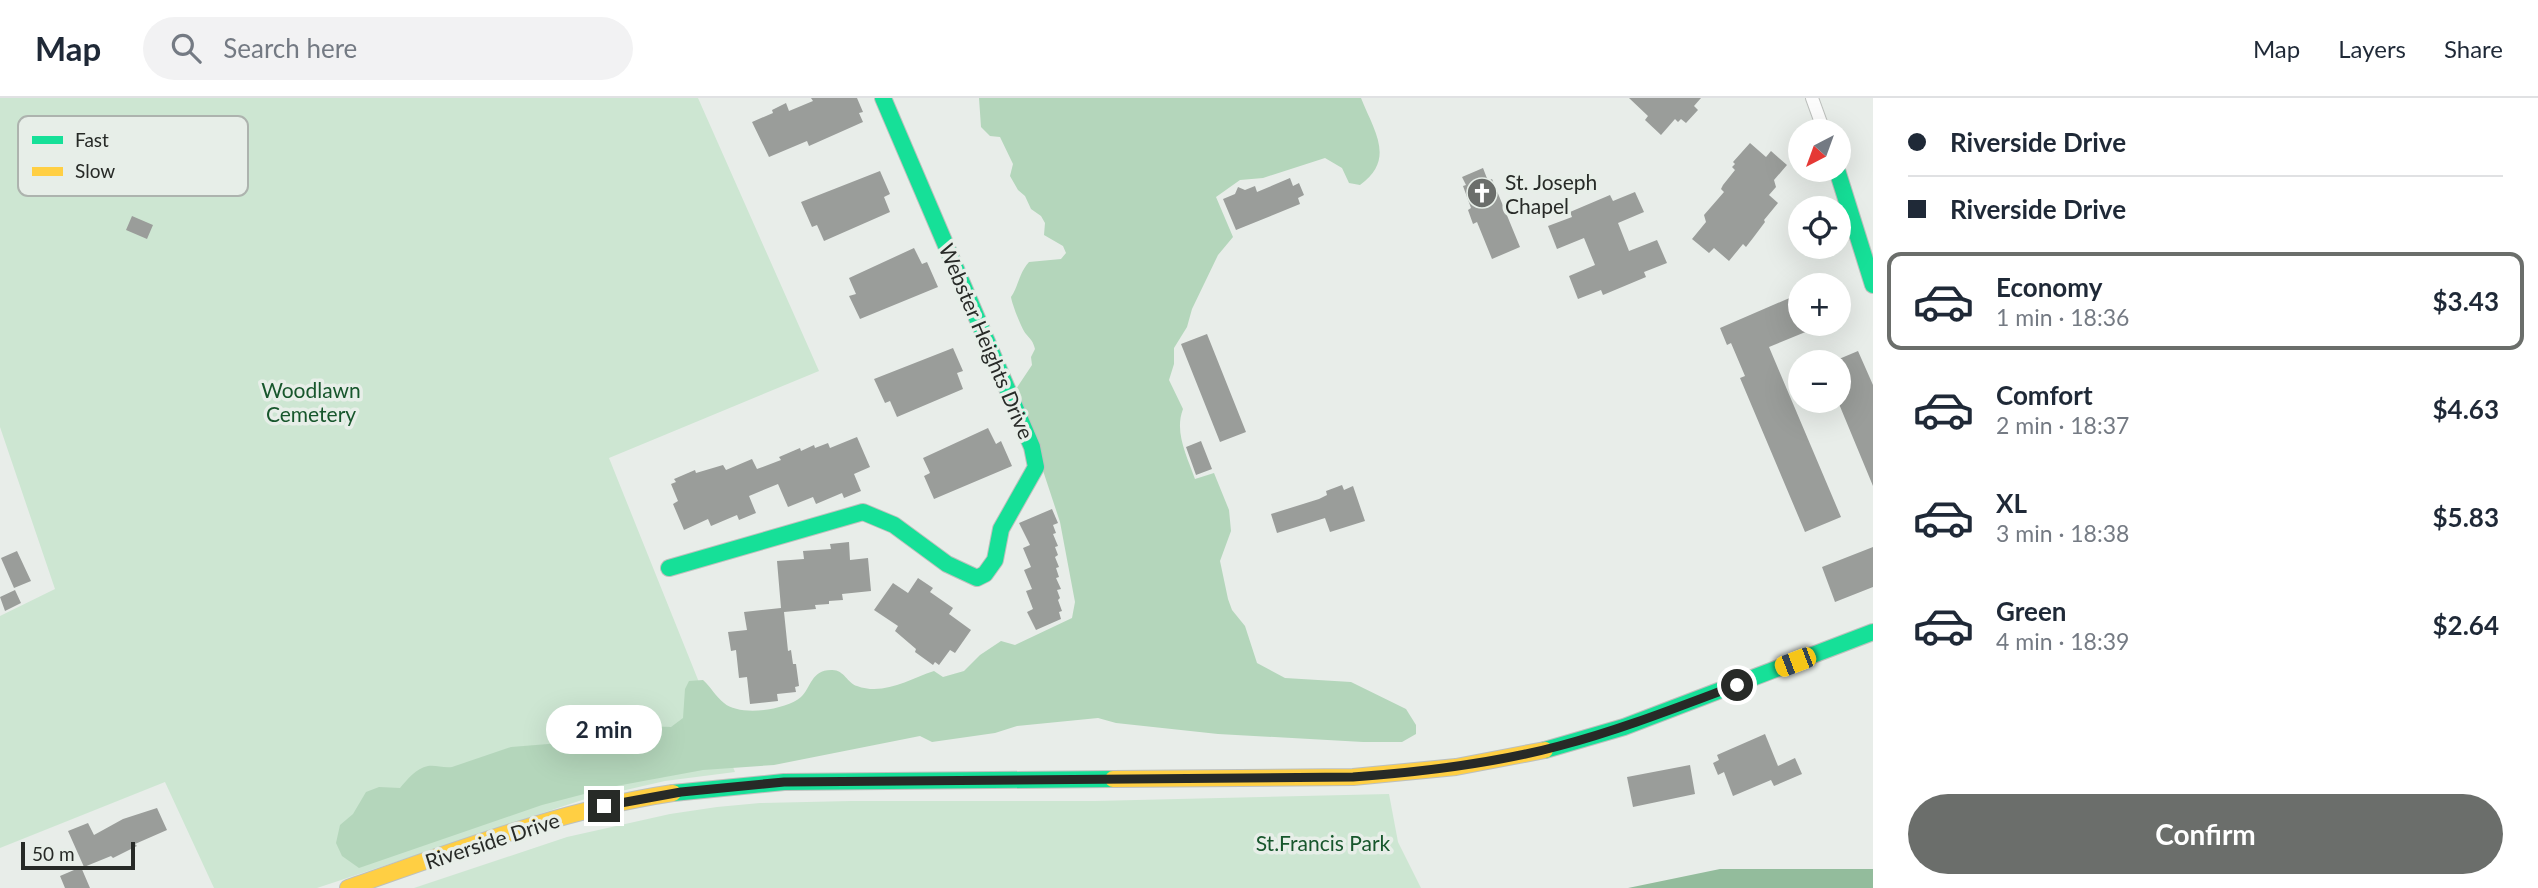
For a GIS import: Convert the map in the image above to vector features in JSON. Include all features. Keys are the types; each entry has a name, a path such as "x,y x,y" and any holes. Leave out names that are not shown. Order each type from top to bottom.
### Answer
{"main road":[{"name":"Webster Heights Drive","path":"669,568 863,512 893,522 961,574 977,578 985,574 995,560 1002,529 1036,467 1032,447 883,98"},
{"path":"1841,182 1873,285"},
{"name":"Riverside Drive","path":"348,888 529,826 579,812 668,794 732,785 784,782 1353,777 1456,767 1558,747 1624,727 1873,632"}],"street":[{"path":"1812,98 1820,119"}],"green space":[{"name":"Woodlawn Cemetery","path":"0,98 698,98 819,371 609,458 735,772 665,781 582,800 317,888 214,888 165,782 0,848 0,616 55,589 0,427"},
{"name":"St.Francis Park","path":"1389,794 1398,842 1421,888 414,888 567,837 670,814 717,807 851,801 1095,801"}],"shaded area":[{"path":"979,98 1361,98 1376,133 1380,155 1371,175 1360,185 1349,183 1342,168 1325,158 1263,178 1240,180 1216,197 1233,237 1218,255 1192,309 1187,327 1174,348 1174,364 1169,380 1183,409 1181,435 1195,479 1214,473 1229,510 1231,531 1220,561 1228,599 1232,610 1245,626 1257,663 1285,678 1351,682 1406,709 1416,725 1416,734 1402,742 1363,742 1218,734 1116,723 1098,718 1017,726 995,733 932,742 920,736 774,765 703,770 611,787 542,805 359,868 342,856 336,843 340,825 353,814 366,792 379,787 400,788 424,767 452,767 511,747 598,740 647,726 671,727 683,718 685,689 689,681 703,680 724,703 751,711 794,702 801,697 815,676 824,671 835,670 854,684 867,689 887,688 934,671 943,677 964,671 980,655 1001,641 1015,645 1072,618 1075,602 1060,522 1016,389 1032,365 1031,357 1035,349 1022,328 1011,297 1029,262 1061,259 1066,253 1063,246 1044,235 1045,223 1041,216 1031,209 1010,176 1013,164 1000,137 990,136 981,127"},
{"path":"1720,869 1873,869 1873,888 1628,888"}],"building":[{"path":"811,98 857,98 863,112 859,113 863,122 809,146 807,141 769,157 752,122 773,113 772,110 786,103 789,111 813,101"},
{"path":"1629,98 1701,98 1694,106 1698,110 1686,123 1675,119 1661,135 1645,120 1648,116"},
{"path":"1750,143 1766,157 1771,151 1787,165 1774,180 1776,187 1769,195 1778,203 1746,247 1743,244 1729,261 1714,248 1709,253 1692,239 1706,222 1704,215 1724,192 1721,189 1723,185 1735,170 1732,167 1735,164 1733,162"},
{"path":"1483,168 1488,181 1492,179 1520,247 1492,259 1477,222 1473,224 1462,177"},
{"path":"880,171 890,194 884,197 890,212 824,241 817,225 812,227 801,202"},
{"path":"1290,178 1293,186 1299,183 1304,195 1298,198 1300,204 1236,230 1223,199 1235,194 1238,187 1245,190 1255,186 1257,192"},
{"path":"1635,192 1644,212 1618,223 1629,251 1657,240 1667,263 1644,272 1646,277 1603,295 1601,290 1578,299 1569,276 1595,265 1584,238 1557,249 1548,226 1572,217 1570,212 1610,195 1613,201"},
{"path":"132,216 153,225 147,239 126,230"},
{"path":"914,248 922,264 927,262 938,287 860,319 849,296 856,294 849,278"},
{"path":"1788,299 1788,336 1796,336 1769,347 1788,392 1788,413 1797,413 1841,517 1805,532 1740,378 1745,376 1731,343 1727,345 1720,328"},
{"path":"1207,334 1246,432 1220,442 1181,344"},
{"path":"953,348 963,371 957,373 963,389 897,417 890,401 885,403 874,379"},
{"path":"1858,351 1873,385 1873,486 1843,413 1851,413 1851,354"},
{"path":"988,428 996,444 1001,441 1012,466 934,499 924,476 930,473 923,458"},
{"path":"857,437 870,467 854,474 861,491 844,498 842,493 816,504 813,497 788,507 778,484 749,496 756,513 739,520 737,515 711,526 708,519 684,530 673,504 678,501 671,484 676,482 674,479 695,470 696,473 723,465 726,470 752,459 757,469 781,460 779,457 800,448 801,451 828,443 830,448"},
{"path":"1201,441 1212,469 1196,475 1186,447"},
{"path":"1342,485 1344,490 1353,486 1365,521 1330,532 1325,518 1277,533 1271,514 1319,499 1327,495 1326,491"},
{"path":"1052,509 1058,523 1053,525 1056,533 1053,534 1058,546 1055,547 1058,555 1055,557 1059,567 1056,568 1059,577 1056,578 1061,589 1057,590 1061,619 1036,630 1027,612 1033,609 1026,591 1032,589 1024,570 1031,567 1023,548 1030,545 1019,523"},
{"path":"849,542 850,560 868,558 871,591 842,594 843,600 815,605 816,609 784,612 788,651 791,650 793,664 796,664 799,686 795,687 796,692 777,694 778,701 750,704 747,677 739,678 736,650 731,651 728,632 747,630 744,612 781,608 777,561 804,559 803,551 831,549 830,544"},
{"path":"1873,547 1873,587 1835,602 1822,567"},
{"path":"17,551 31,581 14,588 1,558"},
{"path":"918,578 933,588 930,592 953,608 949,614 971,630 955,653 950,650 939,665 935,662 933,665 915,652 916,649 895,631 898,626 874,610 893,583 908,593"},
{"path":"15,590 21,603 5,611 0,597"},
{"path":"1765,734 1778,766 1795,758 1802,774 1774,786 1771,780 1733,796 1724,772 1718,775 1713,763 1719,760 1717,755"},
{"path":"1690,765 1695,794 1633,807 1627,777"},
{"path":"157,808 167,830 135,844 137,846 113,858 111,856 84,867 68,831 88,823 94,835 123,819"},
{"path":"81,867 90,888 65,888 60,876"}],"traffic: fast":[{"path":"669,568 863,512 894,525 947,564 977,578 985,574 995,560 1001,529 1036,467 1032,447 883,98"},
{"path":"1841,182 1873,285"},
{"path":"1545,750 1624,727 1873,632"},
{"path":"673,793 784,782 1113,779"}],"traffic: slow":[{"path":"1113,779 1353,777 1456,767 1545,750"},
{"path":"348,888 549,821 631,800 673,793"}],"place":[{"name":"St. Joseph Chapel","path":"1482,193"}],"route":[{"path":"604,806 732,785 784,782 1353,777 1404,773 1456,767 1558,747 1624,727 1737,685"}]}
